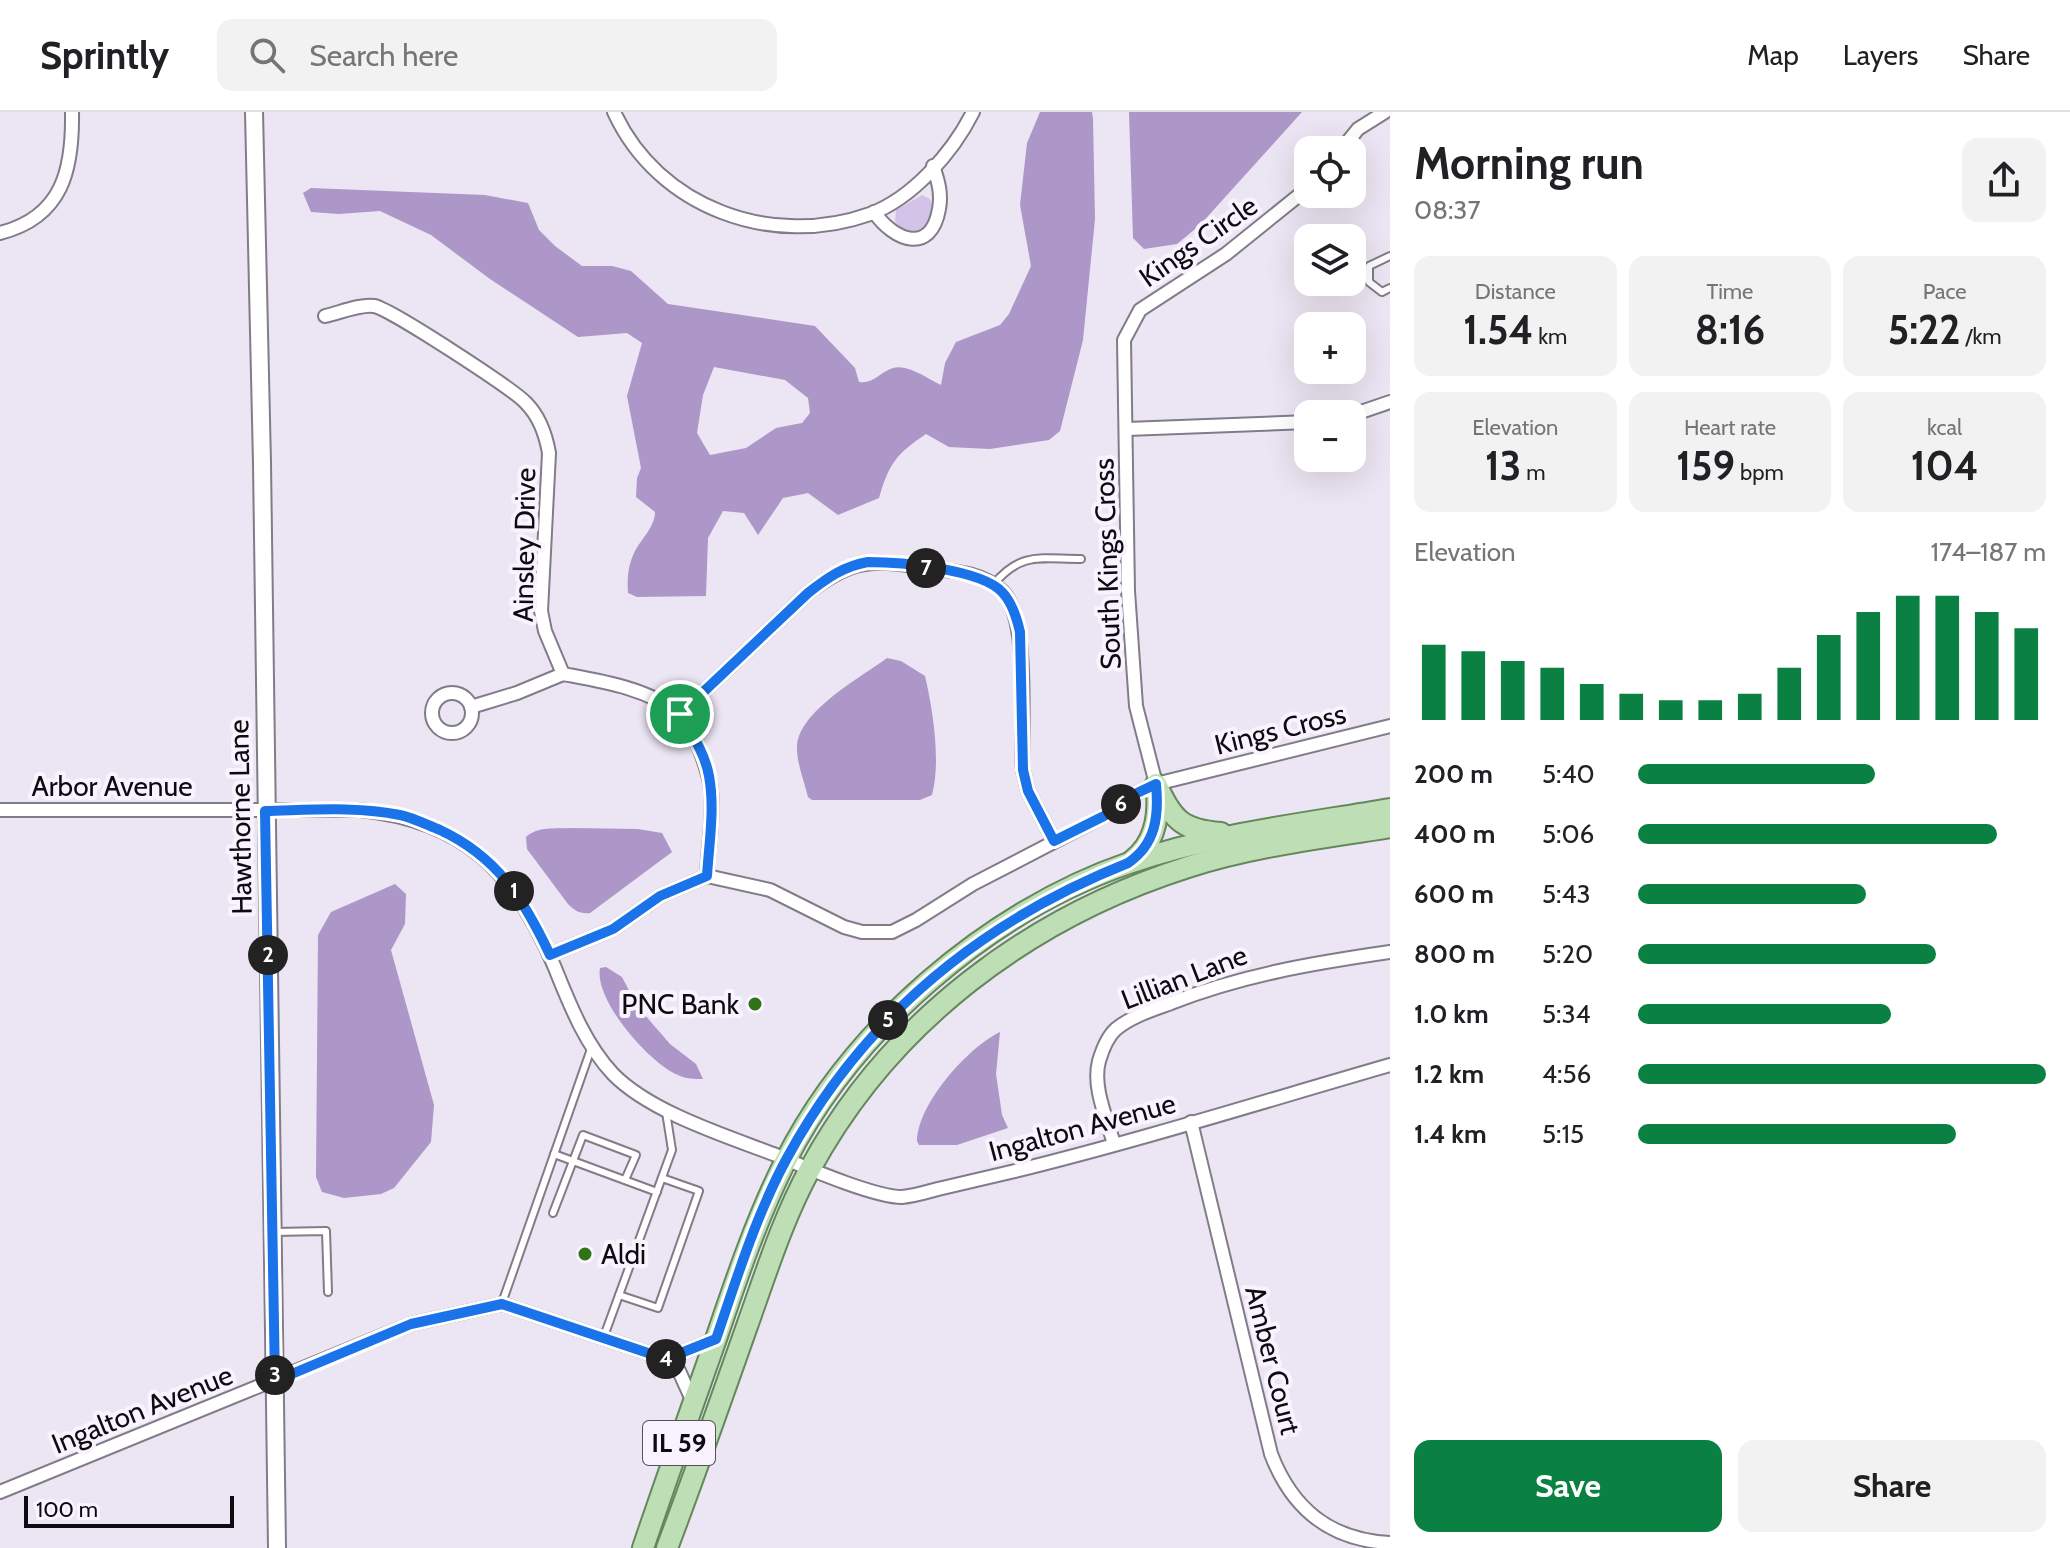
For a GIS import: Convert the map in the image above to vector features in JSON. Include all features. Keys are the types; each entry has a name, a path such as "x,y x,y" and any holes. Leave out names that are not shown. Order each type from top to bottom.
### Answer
{"main road":[{"path":"1156,784 1174,818 1185,826 1217,833 1249,834"},
{"path":"1128,863 1138,856 1154,832 1158,809 1156,784"},
{"name":"IL 59","path":"643,1548 749,1243 786,1159 842,1075 894,1014 940,971 1018,915 1088,879 1170,850 1390,809"},
{"name":"IL 59","path":"667,1548 775,1246 810,1169 853,1101 897,1047 927,1017 966,983 1036,934 1118,892 1190,866 1263,849 1390,827"}],"street":[{"path":"0,233 17,228 38,215 58,192 69,167 73,147 72,112"},
{"name":"Hawthorne Lane","path":"254,112 277,1548"},
{"path":"614,112 653,169 697,201 734,217 772,225 811,226 874,212 908,192 951,149 973,112"},
{"path":"1352,136 1385,112"},
{"path":"874,212 881,222 904,238 917,239 929,235 940,207 939,185 933,166"},
{"name":"Kings Circle","path":"1124,340 1140,310 1226,254 1294,199"},
{"name":"Ainsley Drive","path":"325,316 372,305 382,309 411,325 526,403 543,432 549,453 541,611 545,631 563,674"},
{"name":"South Kings Cross","path":"1124,340 1128,591 1136,706 1156,784"},
{"path":"1366,410 1390,402"},
{"path":"1127,429 1294,423"},
{"path":"680,714 808,593 847,567 887,562 972,575 1003,592 1018,620 1023,770 1028,791 1054,841"},
{"path":"471,707 563,674 633,690 680,714 700,748 709,774 712,794 707,876"},
{"name":"Kings Cross","path":"1156,784 1390,726"},
{"path":"550,955 613,929 660,896 707,876 770,890 844,927 862,932 892,932 973,884 1104,816 1135,794 1156,784"},
{"name":"Arbor Avenue","path":"0,810 360,810 403,815 448,834 486,858 529,912 577,1020 614,1075 666,1110 786,1159"},
{"name":"Lillian Lane","path":"1114,1144 1099,1090 1097,1068 1102,1051 1114,1031 1142,1014 1228,982 1289,968 1390,952"},
{"name":"Ingalton Avenue","path":"786,1159 875,1192 902,1197 1051,1162 1390,1065"},
{"name":"Amber Court","path":"1191,1122 1271,1454 1278,1472 1301,1507 1326,1525 1356,1539 1390,1543"},
{"path":"502,1304 666,1359 679,1371 693,1402"},
{"name":"Ingalton Avenue","path":"0,1492 411,1324 502,1304"},
{"path":"666,1359 716,1339"}],"lane":[{"path":"1390,256 1369,266 1369,282 1382,292 1390,288"},
{"path":"993,585 1005,570 1026,559 1081,559"},
{"path":"502,1304 593,1046"},
{"path":"603,1339 672,1150 666,1110"},
{"path":"553,1213 583,1135 636,1155 625,1180"},
{"path":"554,1154 657,1192"},
{"path":"619,1295 658,1308 699,1191 662,1178"},
{"path":"273,1232 326,1231 328,1292"}],"shaded area":[{"path":"1040,112 1092,112 1095,219 1083,340 1060,431 1049,440 990,449 949,447 926,434 895,461 879,498 838,515 808,493 783,498 758,535 744,513 723,511 708,538 706,596 637,597 628,593 632,558 650,528 655,512 636,497 641,468 627,396 642,343 627,333 578,337 490,279 431,235 380,211 339,214 311,212 303,193 311,188 485,195 528,203 539,230 582,266 612,266 631,271 668,304 815,326 855,368 859,382 869,381 899,367 941,385 945,363 956,342 1000,325 1009,314 1031,266 1020,205 1027,143","holes":["714,367 785,380 808,398 810,413 802,423 776,428 746,448 710,455 697,433 703,395"]},
{"path":"1129,112 1302,112 1200,225 1177,244 1144,249 1133,238"},
{"path":"922,195 930,199 933,207 925,228 912,231 901,227 895,221 896,210"},
{"path":"887,658 901,661 925,676 936,752 932,795 920,800 812,800 808,797 798,760 800,735 818,709"},
{"path":"571,828 638,829 662,833 672,852 590,913 580,912 568,904 527,849 526,837 531,833"},
{"path":"395,884 406,894 405,924 391,950 434,1105 431,1142 394,1188 381,1194 344,1198 322,1192 316,1177 318,935 331,912"},
{"path":"606,967 622,977 637,1006 670,1044 696,1064 703,1079 687,1078 666,1068 626,1029 614,1013 600,981 600,968"},
{"path":"1000,1032 996,1074 1002,1115 1008,1128 957,1145 919,1145 920,1126 935,1094 973,1051"}],"place":[{"name":"PNC Bank","path":"755,1004"},
{"name":"Aldi","path":"585,1254"}],"route":[{"path":"887,562 972,575 1003,592 1018,620 1023,770 1028,791 1054,841 1104,816 1135,794 1156,784 1158,809 1154,832 1138,856 1128,863 1088,879 1018,915 983,938 914,994 872,1038 842,1075 786,1159 749,1243 716,1339 666,1359 502,1304 411,1324 275,1381 265,811 360,810 403,815 448,834 486,858 508,883 529,912 550,955 613,929 651,901 707,876 712,794 709,774 700,748 680,714 808,593 847,567 887,562"}]}
